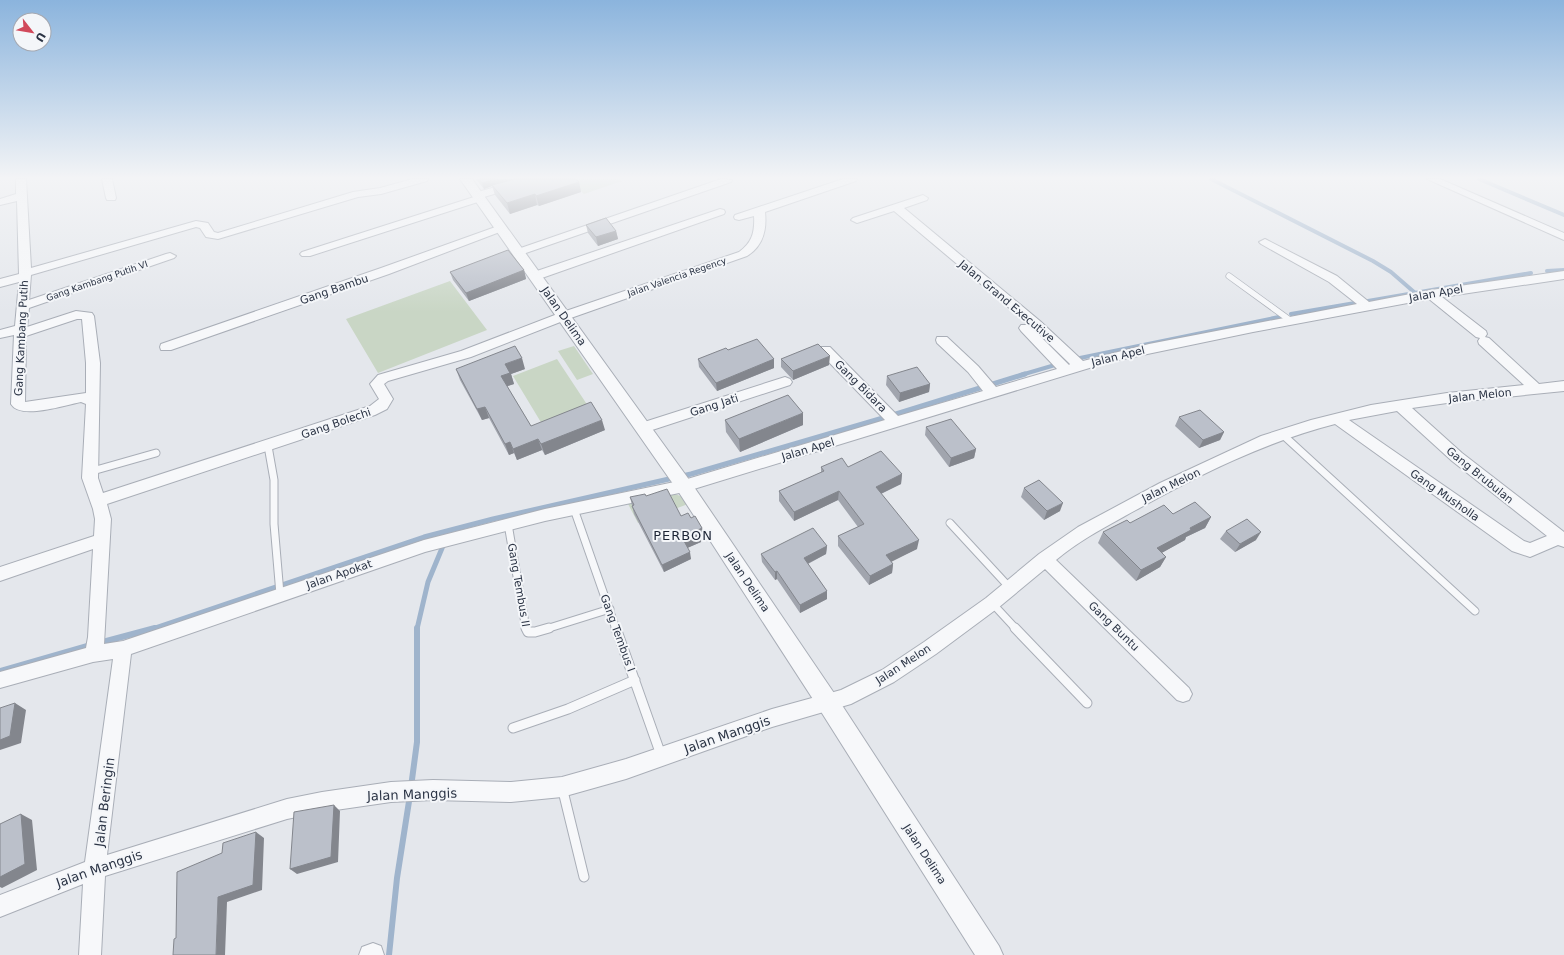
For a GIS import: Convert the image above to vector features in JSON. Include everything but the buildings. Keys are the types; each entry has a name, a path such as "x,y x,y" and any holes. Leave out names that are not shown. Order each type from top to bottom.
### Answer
{"street":[{"name":"Gang Kambang Putih","path":"22,224 25,274 20,331 19,406 29,407 83,397 89,399 93,403"},
{"path":"0,283 25,274 199,224"},
{"path":"202,224 210,235 218,236 259,224"},
{"path":"306,254 398,224"},
{"name":"Jalan Delima","path":"498,224 679,479 828,703 990,955"},
{"path":"519,252 601,224"},
{"path":"535,276 687,224"},
{"name":"Jalan Valencia Regency","path":"564,316 746,252 754,245 759,234 761,224"},
{"name":"Jalan Grand Executive","path":"908,224 959,266 1028,330 1080,366"},
{"path":"1533,224 1564,237"},
{"name":"Gang Bambu","path":"166,347 385,271 501,228"},
{"path":"1265,242 1333,279 1367,306"},
{"name":"Gang Kambang Putih VI","path":"23,306 170,256"},
{"name":"Jalan Apel","path":"679,479 896,423 989,388 1066,370 1149,348 1431,294 1500,283 1563,276"},
{"path":"1431,294 1482,338 1536,389"},
{"path":"0,334 20,331 76,315 88,316 93,363 93,403 89,472 92,489 98,501 103,519 95,647"},
{"name":"Gang Bolechi","path":"98,501 268,446 378,408 386,401 377,384 383,378 466,354 564,316"},
{"path":"942,340 989,388"},
{"name":"Gang Bidara","path":"825,350 896,423"},
{"name":"Jalan Grand Executive","path":"1056,350 1066,370"},
{"name":"Gang Jati","path":"643,428 785,382"},
{"name":"Jalan Melon","path":"828,703 844,698 888,676 992,603 1045,559 1084,531 1118,511 1233,454 1282,434 1336,418 1399,405 1447,398 1564,386"},
{"name":"Gang Brubulan","path":"1399,405 1457,457 1562,539"},
{"name":"Gang Musholla","path":"1336,418 1518,546 1530,550 1562,539"},
{"name":"Jalan Apokat","path":"0,680 95,647 123,649 279,589 424,546 508,524 574,509 679,479"},
{"path":"0,574 101,540"},
{"name":"Gang Buntu","path":"1045,559 1184,694"},
{"name":"Jalan Beringin","path":"90,955 95,869 123,649"},
{"name":"Jalan Manggis","path":"0,906 95,869 286,809 372,794 433,790 511,792 562,787 626,769 772,718 828,703"}],"lane":[{"path":"1229,276 1291,321"},
{"path":"1282,434 1475,611"},
{"path":"268,446 274,480 274,524 279,589"},
{"path":"89,472 156,453"},
{"name":"Gang Tembus I","path":"574,509 662,757"},
{"path":"950,523 1010,588"},
{"name":"Gang Tembus II","path":"508,524 525,626 528,632 535,632 610,609"},
{"path":"992,603 1087,703"},
{"path":"513,728 568,709 635,680"},
{"path":"562,787 584,877"}],"green space":[{"path":"450,281 487,330 378,373 346,319"},
{"path":"574,346 593,374 577,380 558,351"},
{"path":"557,359 588,406 542,424 513,376"},
{"path":"675,494 683,497 688,504 638,523 627,502"}],"waterway":[{"path":"1299,224 1373,261 1391,272 1414,292"},
{"path":"1547,271 1564,270"},
{"path":"1368,301 1531,273"},
{"path":"1291,314 1355,303"},
{"path":"1080,358 1279,317"},
{"path":"1021,375 1055,365"},
{"path":"896,414 1025,374"},
{"path":"155,628 424,537 493,519 691,474 883,418"},
{"path":"417,629 428,582 445,541"},
{"path":"99,643 155,628"},
{"path":"411,787 417,742 417,629"},
{"path":"0,671 91,645"},
{"path":"389,955 397,878 410,795"}],"district":[{"name":"PERBON","path":"683,535"}]}
